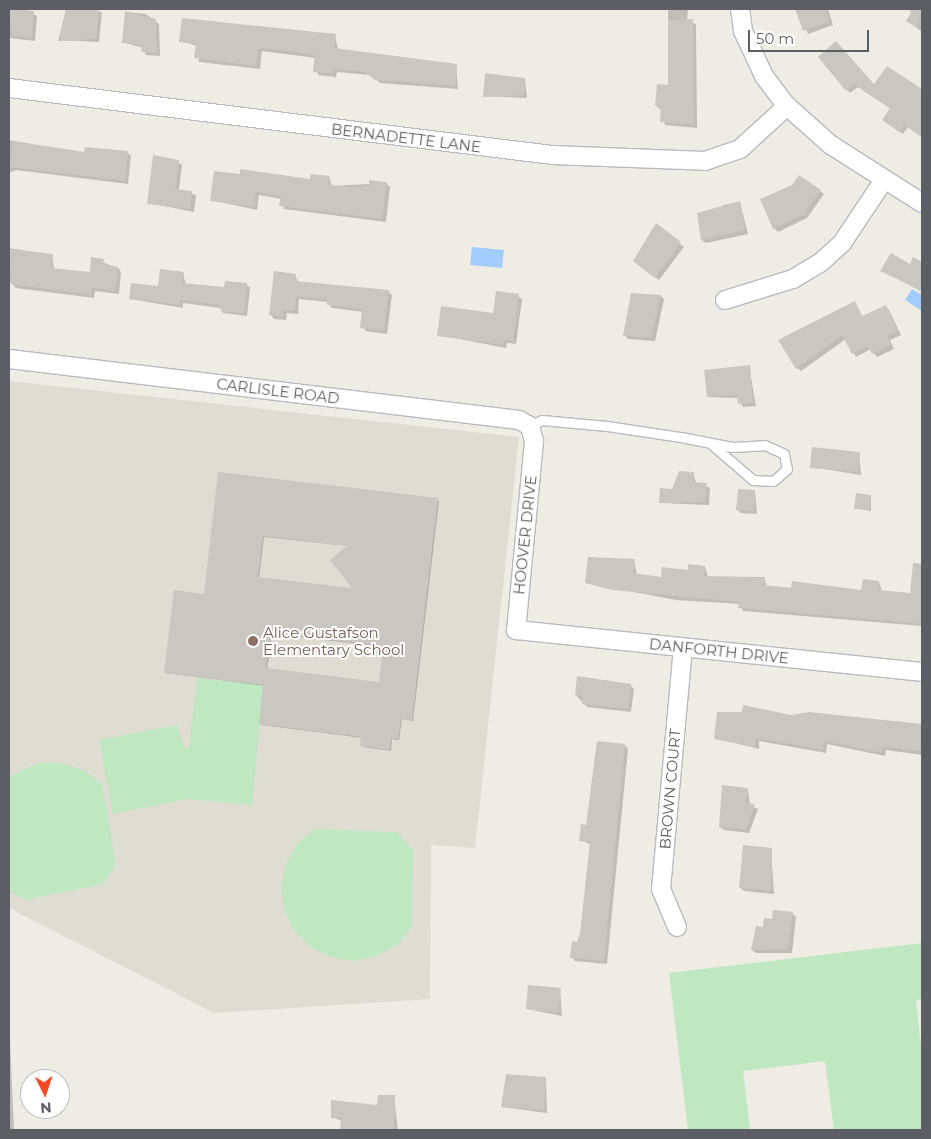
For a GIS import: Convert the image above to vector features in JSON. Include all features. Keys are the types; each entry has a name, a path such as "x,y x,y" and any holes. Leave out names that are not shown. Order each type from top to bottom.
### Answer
{"street":[{"path":"740,9 743,31 764,76 786,106 831,145 922,203"},
{"name":"BERNADETTE LANE","path":"9,88 542,154 705,161 740,149 786,106"},
{"path":"725,300 793,278 820,263 842,243 884,180"},
{"name":"CARLISLE ROAD","path":"9,359 519,420 532,433"},
{"name":"HOOVER DRIVE","path":"516,630 532,433"},
{"name":"DANFORTH DRIVE","path":"516,630 922,672"},
{"name":"BROWN COURT","path":"677,927 661,889 683,648"}],"lane":[{"path":"532,433 542,420 710,443 773,448 786,457 788,470 775,480 753,480 710,443"}],"shaded area":[{"name":"Alice Gustafson Elementary School","path":"9,381 519,437 475,848 431,845 430,999 214,1013 9,908"}],"green space":[{"path":"197,678 263,685 252,805 188,799 113,814 99,740 177,725 184,748 189,748"},
{"path":"38,763 61,763 83,770 102,784 116,865 103,884 25,900 9,891 9,777"},
{"path":"315,829 397,832 413,849 412,928 397,945 376,956 354,961 331,957 310,947 294,930 284,909 281,886 286,864 297,844"},
{"path":"922,943 922,999 916,1000 922,1054 922,1130 834,1130 825,1061 743,1071 750,1130 688,1130 669,973"}],"water":[{"path":"472,247 504,250 502,268 470,265"},
{"path":"912,289 922,295 922,311 905,300"}],"building":[{"path":"9,9 34,11 32,38 12,36"},
{"path":"66,9 99,9 96,39 58,41"},
{"path":"795,9 826,9 830,21 803,31"},
{"path":"913,9 922,9 917,28 906,21"},
{"path":"125,11 156,19 157,53 141,52 142,45 122,43"},
{"path":"182,18 336,34 334,48 457,64 455,86 375,80 365,72 334,69 333,74 313,72 315,55 296,52 258,48 256,66 194,58 196,44 179,42"},
{"path":"693,19 694,125 660,122 661,107 655,106 657,84 668,85 668,20"},
{"path":"836,41 874,84 887,66 922,89 922,137 904,125 899,132 882,120 890,108 854,84 846,91 818,57"},
{"path":"485,73 525,78 524,95 483,97"},
{"path":"13,141 84,152 85,147 128,151 125,181 10,167"},
{"path":"153,155 179,160 175,189 192,191 190,209 147,204"},
{"path":"240,169 310,179 311,174 330,176 329,185 353,187 369,186 369,180 387,182 382,219 279,206 281,196 256,192 254,207 210,201 214,171 240,174"},
{"path":"799,175 821,190 804,214 773,229 760,199 792,185"},
{"path":"740,201 745,230 701,240 697,213"},
{"path":"656,223 681,242 655,278 633,261"},
{"path":"9,249 53,254 51,268 90,272 91,257 104,259 103,265 118,267 115,291 92,288 91,295 11,284"},
{"path":"891,253 910,264 913,257 922,262 922,291 880,271"},
{"path":"160,269 184,272 182,283 224,287 225,281 247,283 244,313 222,312 219,305 180,300 179,305 129,299 131,283 158,286"},
{"path":"274,271 296,274 295,281 389,290 384,331 360,328 362,309 327,305 327,300 296,296 295,311 283,310 283,317 269,315"},
{"path":"496,291 519,294 513,341 503,340 503,345 437,336 441,306 493,313"},
{"path":"631,293 661,295 651,338 623,336"},
{"path":"855,301 862,316 886,305 898,331 887,336 891,345 872,354 868,346 852,354 842,335 796,369 778,340"},
{"path":"750,365 753,403 738,404 737,395 707,397 704,370"},
{"path":"812,447 860,452 858,472 810,468"},
{"path":"679,471 694,472 693,482 707,483 705,502 659,503 660,488 672,489"},
{"path":"218,472 438,498 412,720 401,719 398,739 391,738 390,750 360,746 361,737 259,724 263,685 164,673 174,590 204,594","holes":["263,536 347,546 330,560 352,588 258,577","271,633 383,646 379,682 266,668"]},
{"path":"738,489 755,490 754,511 736,510"},
{"path":"856,493 871,495 870,510 854,509"},
{"path":"588,557 635,559 633,573 661,577 662,567 688,570 688,564 705,566 704,576 765,577 764,585 791,588 792,581 861,590 863,579 879,581 878,590 910,593 913,563 922,564 922,624 738,608 739,602 612,590 585,583"},
{"path":"577,676 631,684 628,709 582,704 582,696 575,695"},
{"path":"743,705 791,715 809,712 922,724 922,751 882,747 882,753 824,741 823,750 756,738 755,747 714,739 717,712 742,712"},
{"path":"597,741 625,744 604,961 570,958 572,941 577,942 580,933 590,842 579,841 581,824 586,825"},
{"path":"722,785 748,788 746,803 755,804 746,830 719,827"},
{"path":"743,845 772,848 771,891 739,888"},
{"path":"773,910 793,912 788,949 751,950 756,926 763,927 764,918 772,919"},
{"path":"528,985 561,988 558,1013 526,1009"},
{"path":"506,1074 546,1077 544,1110 501,1107"},
{"path":"378,1095 395,1095 394,1130 340,1130 341,1118 331,1118 331,1100 377,1105"}],"place":[{"name":"Alice Gustafson Elementary School","path":"253,641"}]}
